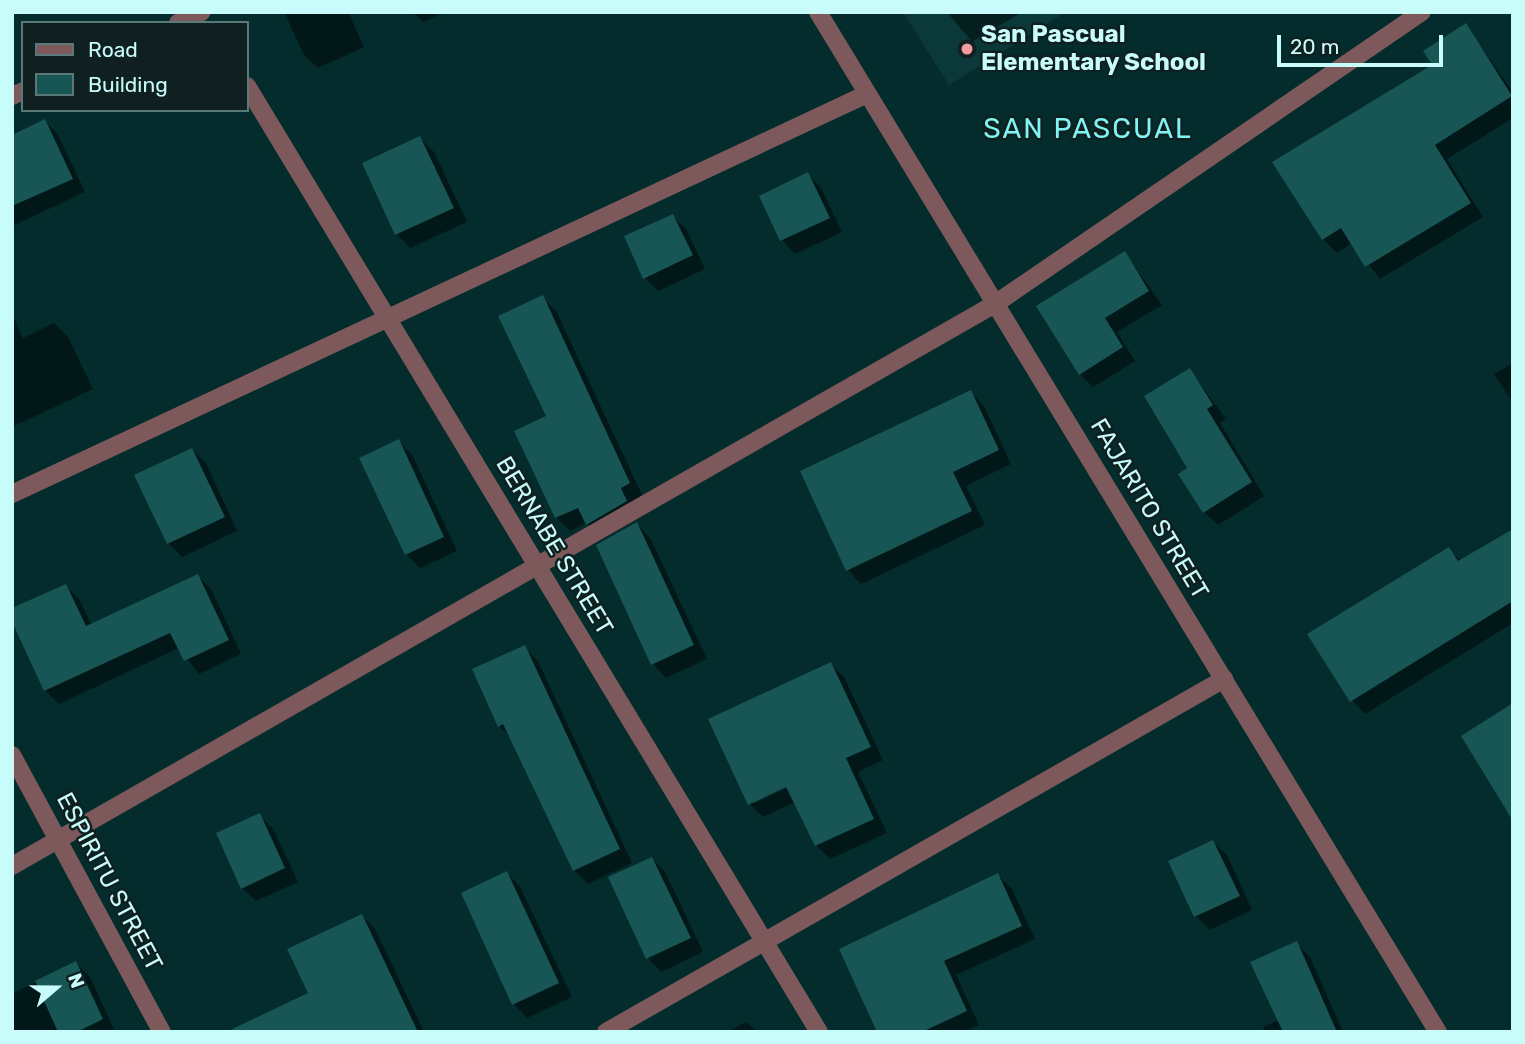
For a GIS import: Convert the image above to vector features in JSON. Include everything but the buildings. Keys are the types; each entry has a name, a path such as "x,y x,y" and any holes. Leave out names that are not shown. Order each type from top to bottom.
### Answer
{"street":[{"path":"182,21 202,12"},
{"name":"FAJARITO STREET","path":"818,12 1438,1032"},
{"path":"12,866 995,304 1422,12"},
{"name":"BERNABE STREET","path":"248,88 819,1032"},
{"path":"12,494 867,94"},
{"path":"606,1032 1224,679"},
{"name":"ESPIRITU STREET","path":"12,755 162,1032"}],"shaded area":[{"name":"San Pascual Elementary School","path":"903,12 1066,12 949,85"}],"place":[{"name":"San Pascual Elementary School","path":"967,49"}],"district":[{"name":"SAN PASCUAL","path":"1088,129"}]}
